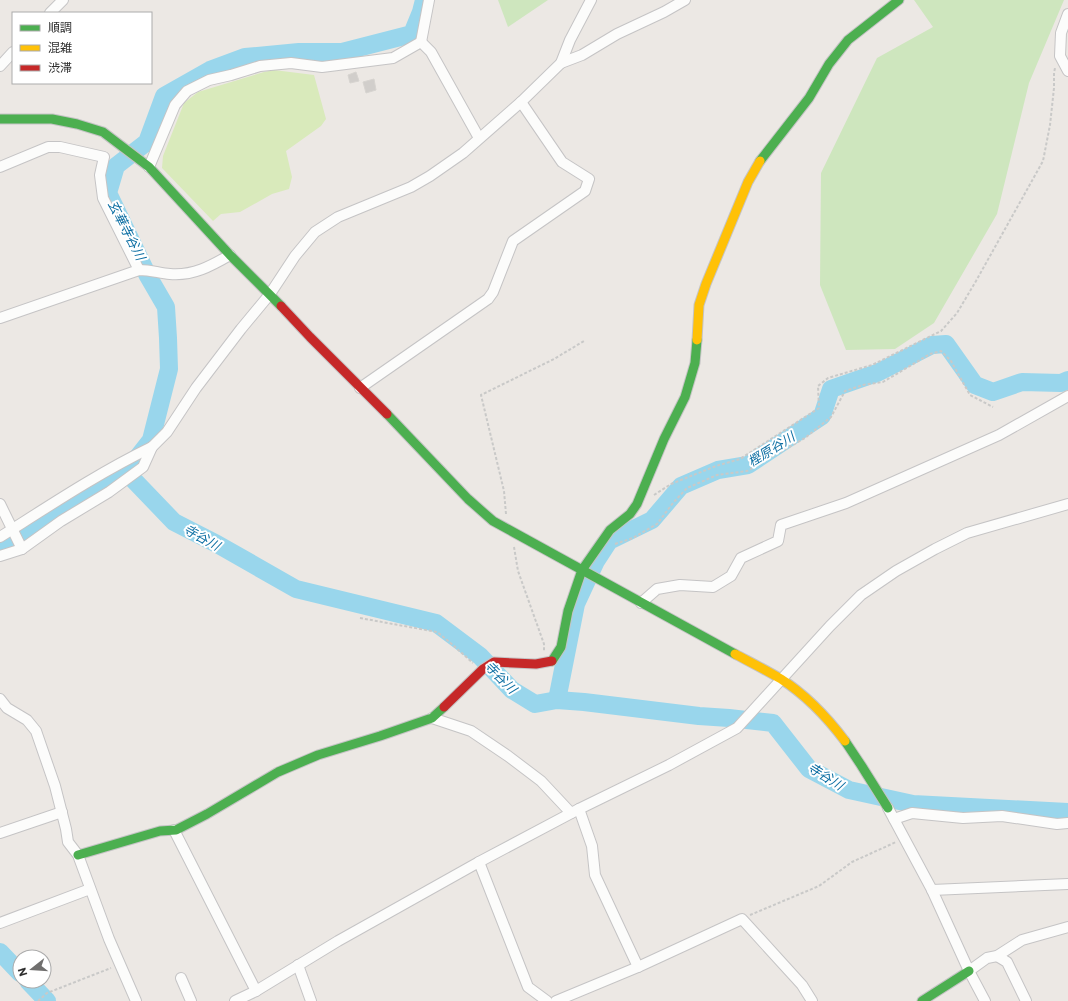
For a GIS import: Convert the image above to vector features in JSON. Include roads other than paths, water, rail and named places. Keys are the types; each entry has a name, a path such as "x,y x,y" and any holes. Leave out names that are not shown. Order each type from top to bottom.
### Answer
{"street":[{"path":"51,12 63,0"},
{"path":"149,167 175,106 187,91 209,80 260,66 291,63 322,67 393,58 421,42 429,0"},
{"path":"561,63 570,40 591,0"},
{"path":"0,537 69,493 132,456 152,447 167,432 200,382 270,294 295,256 315,232 338,217 411,187 430,176 463,153 521,102 561,63 582,55 617,34 664,12 685,0"},
{"path":"78,856 160,831 174,830 207,814 278,772 318,755 432,718 482,670 494,662 536,664 552,661 561,647 568,611 582,570 610,530 630,514 637,504 664,439 685,397 695,363 700,305 706,284 748,182 762,157 809,98 829,64 848,40 899,0"},
{"path":"1068,14 1061,34 1060,56 1068,71"},
{"path":"421,42 432,52 479,138"},
{"path":"0,66 12,53"},
{"path":"360,388 488,299 493,292 513,241 585,190 589,179 562,162 521,102"},
{"path":"0,119 32,118 52,120 77,124 103,132 149,167 230,255 270,294 310,338 468,499 493,521 781,679 807,700 830,722 849,745 875,786 932,890 969,971 985,1001"},
{"path":"0,167 48,147 60,147 104,157 100,175 103,198 139,270"},
{"path":"0,318 139,270 150,270 170,274 193,273 210,267 230,255"},
{"path":"641,603 657,589 680,585 712,587 731,576 741,558 778,541 781,525 846,503 999,435 1068,396"},
{"path":"0,556 22,549 61,521 109,492 143,467 152,447"},
{"path":"0,504 22,549"},
{"path":"235,1001 479,862 738,728 830,626 862,595 896,571 967,533 1068,504"},
{"path":"0,699 7,708 27,720 36,732 50,768 62,812 68,842 78,856 136,1001"},
{"path":"432,718 471,731 541,780 575,811 592,846 595,875 638,967"},
{"path":"0,833 62,812"},
{"path":"894,819 912,813 963,818 1002,816 1057,824 1068,823"},
{"path":"174,830 256,990"},
{"path":"479,862 528,987 546,1001"},
{"path":"932,890 1068,884"},
{"path":"0,923 90,889"},
{"path":"556,1001 638,967 742,919 802,984 812,1001"},
{"path":"922,1001 987,958 997,956 1022,940 1068,927"},
{"path":"997,956 1007,962 1026,1001"},
{"path":"298,965 311,1001"},
{"path":"181,978 191,1001"}],"waterway":[{"name":"玄華寺谷川","path":"0,548 4,547 62,507 126,472 151,440 169,369 166,307 148,276 108,193 116,166 147,142 164,96 210,70 245,57 299,52 342,52 412,34 424,0"},
{"name":"樫原谷川","path":"557,700 576,604 596,561 609,541 652,520 681,486 718,470 748,465 822,416 831,389 877,373 932,345 946,344 975,385 993,392 1022,382 1061,383 1068,380"},
{"name":"寺谷川","path":"126,472 174,522 217,544 296,589 436,623 480,656 512,690 535,704 557,700 584,702 699,716 773,723 809,769 849,790 913,804 1068,812"},
{"path":"0,952 12,965"},
{"path":"36,989 47,1001"}]}
